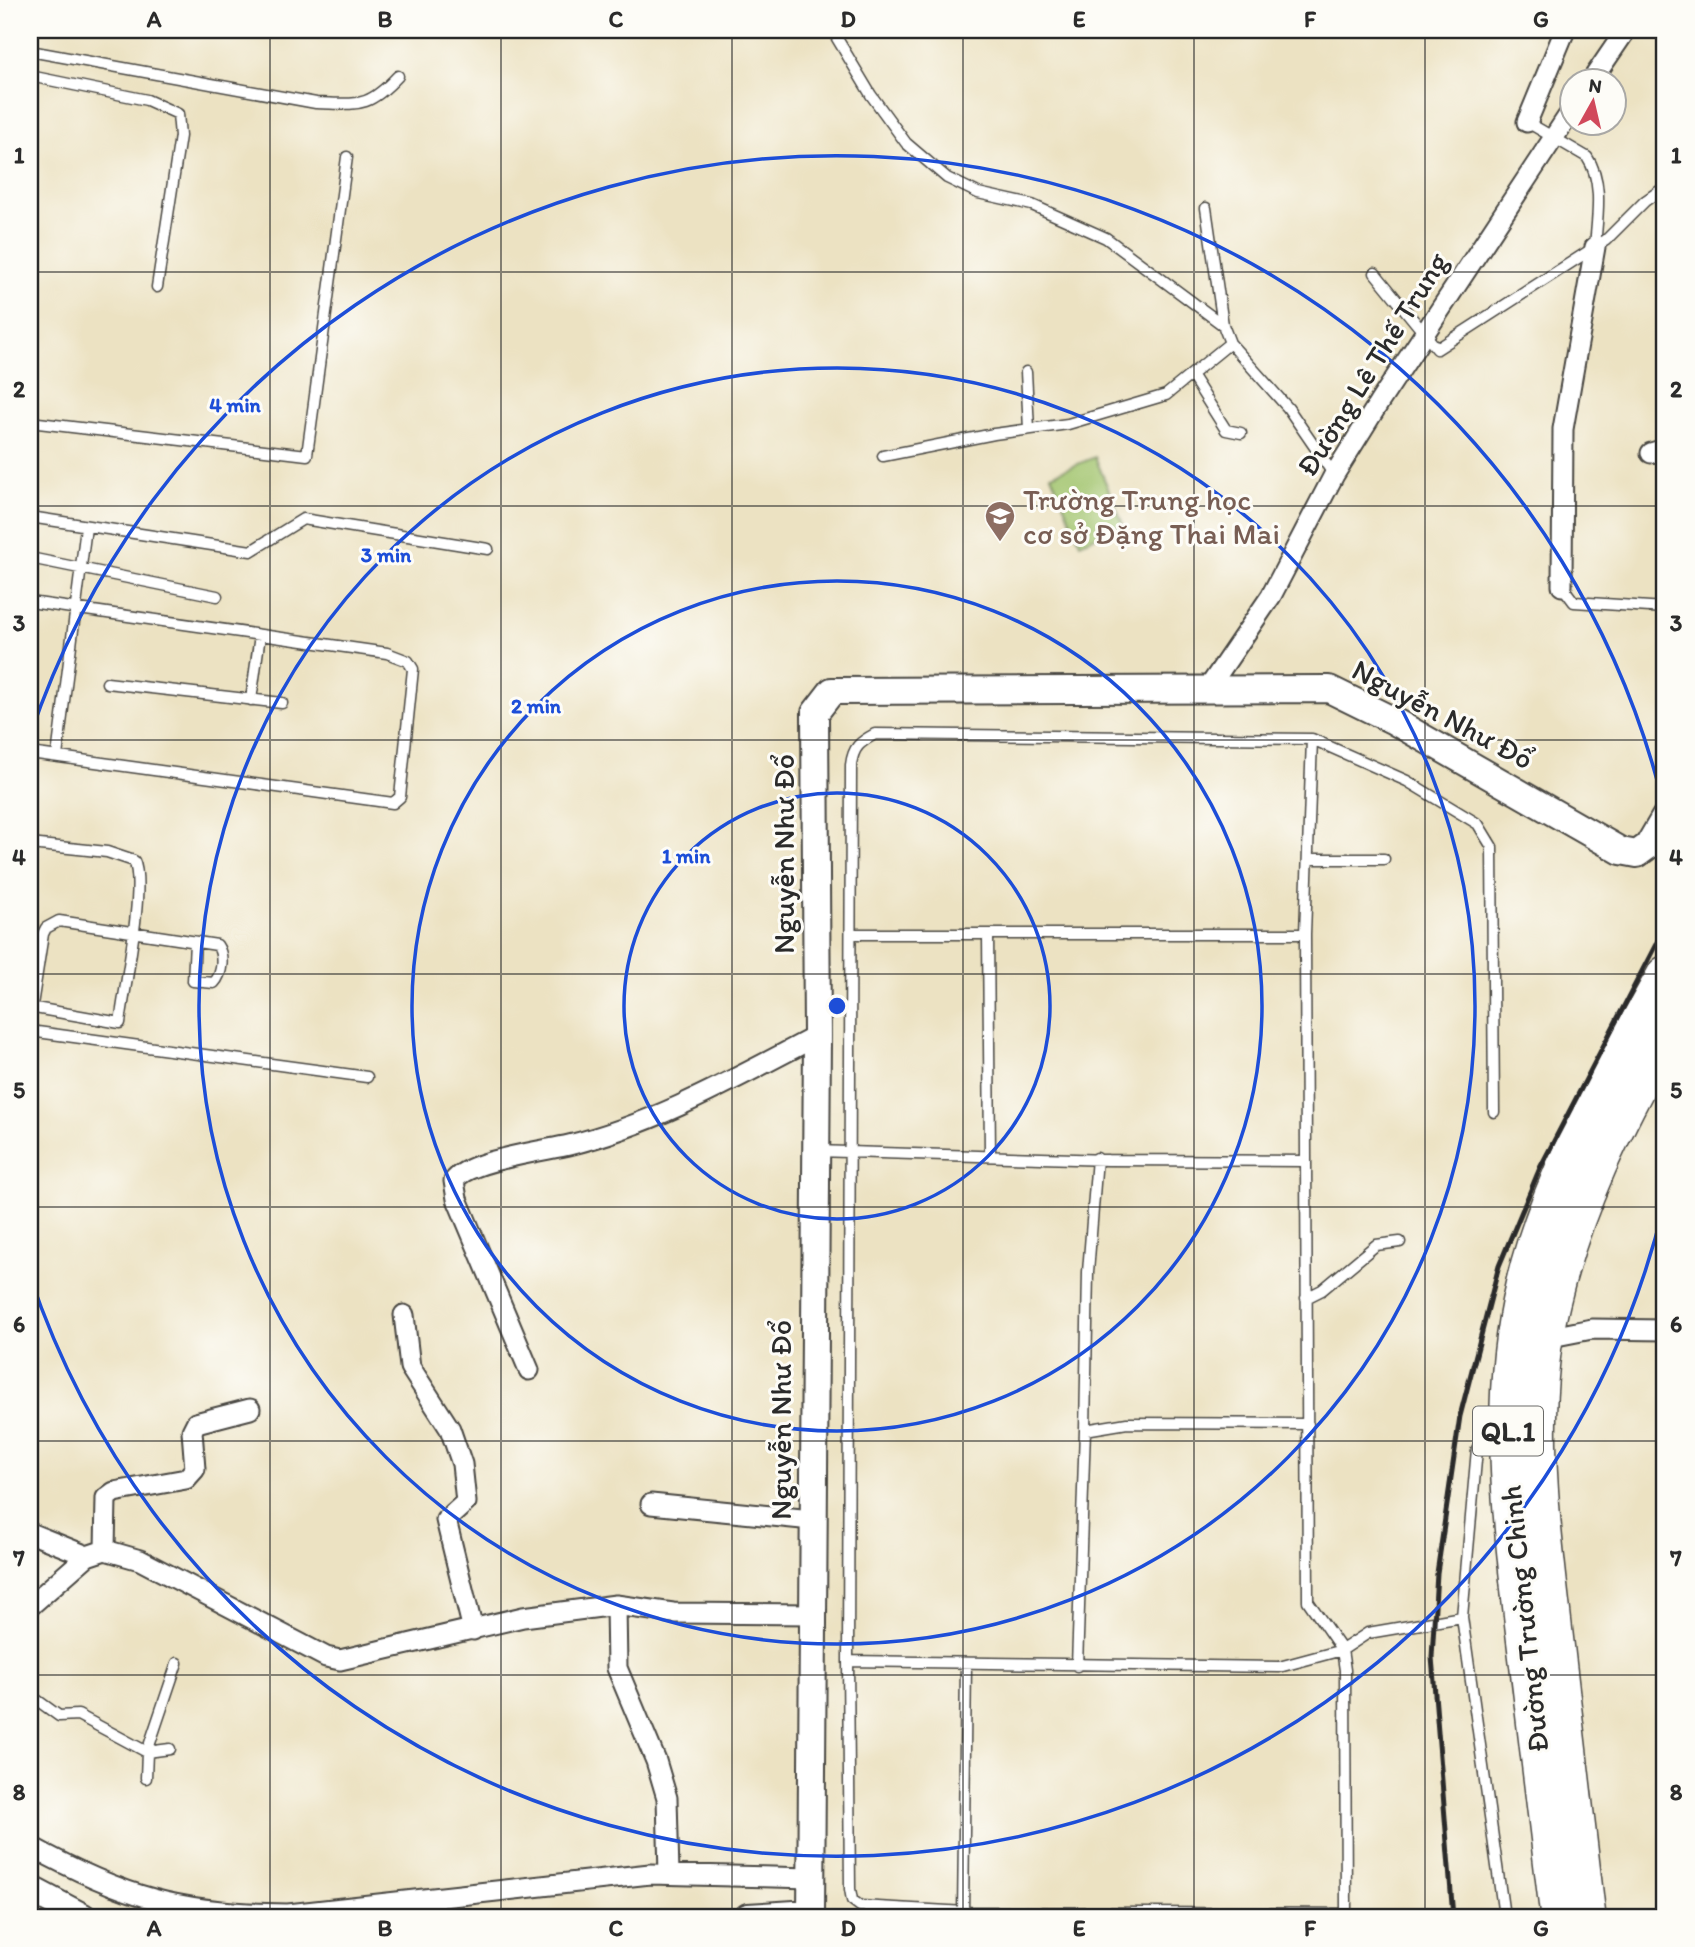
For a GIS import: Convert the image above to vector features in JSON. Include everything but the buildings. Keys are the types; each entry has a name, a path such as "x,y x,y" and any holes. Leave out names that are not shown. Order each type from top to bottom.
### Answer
{"highway":[{"name":"Đường Trường Chinh","path":"1558,1917 1514,1551 1522,1400 1523,1285 1541,1228 1565,1167 1606,1081 1665,974"},
{"name":"Đường Trường Chinh","path":"1588,1917 1544,1541 1522,1400 1546,1338 1551,1304 1584,1203 1613,1132 1665,1037"}],"street":[{"path":"1527,122 1565,30"},
{"path":"1602,66 1626,30"},
{"name":"Đường Lê Thế Trung","path":"1207,690 1271,596 1334,475 1424,332 1558,131"},
{"path":"1562,586 1563,429 1595,247"},
{"name":"Nguyễn Như Đổ","path":"811,1915 817,1036 815,713 832,691 1329,689 1392,720 1621,852 1637,854 1648,846 1665,817"},
{"path":"529,1370 457,1199 454,1181 458,1174 481,1165 582,1142 648,1119 817,1036"},
{"path":"404,1315 410,1367 450,1429 462,1464 466,1502 446,1520 473,1630"},
{"path":"1546,1338 1592,1329 1665,1330"},
{"path":"30,1606 96,1553 106,1497 114,1492 186,1479 195,1469 192,1431 196,1423 250,1409"},
{"path":"651,1504 812,1520"},
{"path":"30,1533 96,1553 140,1560 326,1657 340,1660 523,1618 616,1605 673,1613 813,1614"},
{"path":"616,1605 617,1668 656,1760 667,1798 669,1874"},
{"path":"30,1846 76,1871 148,1900 233,1914 288,1914 605,1878 669,1874 811,1878"},
{"path":"30,1889 83,1917"},
{"path":"748,1917 811,1915"}],"lane":[{"path":"832,30 871,95 906,143 947,178 978,193 1032,205 1106,239 1223,325"},
{"path":"30,51 316,103 359,104 377,98 398,76"},
{"path":"30,76 147,100 178,114 180,136 157,287"},
{"path":"1527,122 1587,157 1593,166 1598,195 1595,247"},
{"path":"30,422 307,455 347,157"},
{"path":"1375,273 1437,349 1595,247 1665,187"},
{"path":"1206,208 1223,325 1230,343 1288,408 1334,475"},
{"path":"883,456 1068,424 1166,395 1230,343"},
{"path":"1026,372 1029,429"},
{"path":"1192,376 1226,429 1241,433"},
{"path":"30,517 251,551 303,519 488,549"},
{"path":"57,756 86,527"},
{"path":"30,558 217,596"},
{"path":"1562,586 1574,602 1665,608"},
{"path":"30,601 387,653 408,661 413,669 400,797 393,803 30,753"},
{"path":"251,700 260,635"},
{"path":"107,683 282,704"},
{"path":"1312,740 1305,934 1308,1601 1342,1650 1345,1670 1346,1914 963,1915 860,1906 852,1900 848,1661 852,753 860,742 874,734 1312,740 1408,781 1478,824 1492,847 1494,1112"},
{"path":"30,844 107,852 134,860 139,880 132,933 120,1023 41,1012 32,1005 43,934 51,924 59,921 132,933 217,945 221,951 218,979 214,983 193,981 195,942"},
{"path":"1308,859 1384,859"},
{"path":"851,934 1305,934"},
{"path":"988,934 990,1154"},
{"path":"30,1031 368,1077"},
{"path":"815,1151 1305,1161"},
{"path":"1077,1665 1088,1272 1097,1158"},
{"path":"1306,1298 1322,1290 1376,1245 1401,1242"},
{"path":"1504,1916 1462,1617 1477,1448 1522,1400"},
{"path":"1085,1430 1127,1423 1308,1423"},
{"path":"848,1661 1279,1667 1342,1650 1368,1633 1462,1617"},
{"path":"146,1778 147,1752 177,1663"},
{"path":"963,1915 967,1664"},
{"path":"30,1695 59,1716 78,1715 147,1752 170,1749"}],"green space":[{"path":"1095,457 1123,524 1080,543 1051,475"}],"railway":[{"path":"1453,1917 1432,1657 1437,1573 1460,1416 1499,1266 1540,1168 1665,927"}],"place":[{"name":"Trường Trung học cơ sở Đặng Thai Mai","path":"1000,543"}]}
